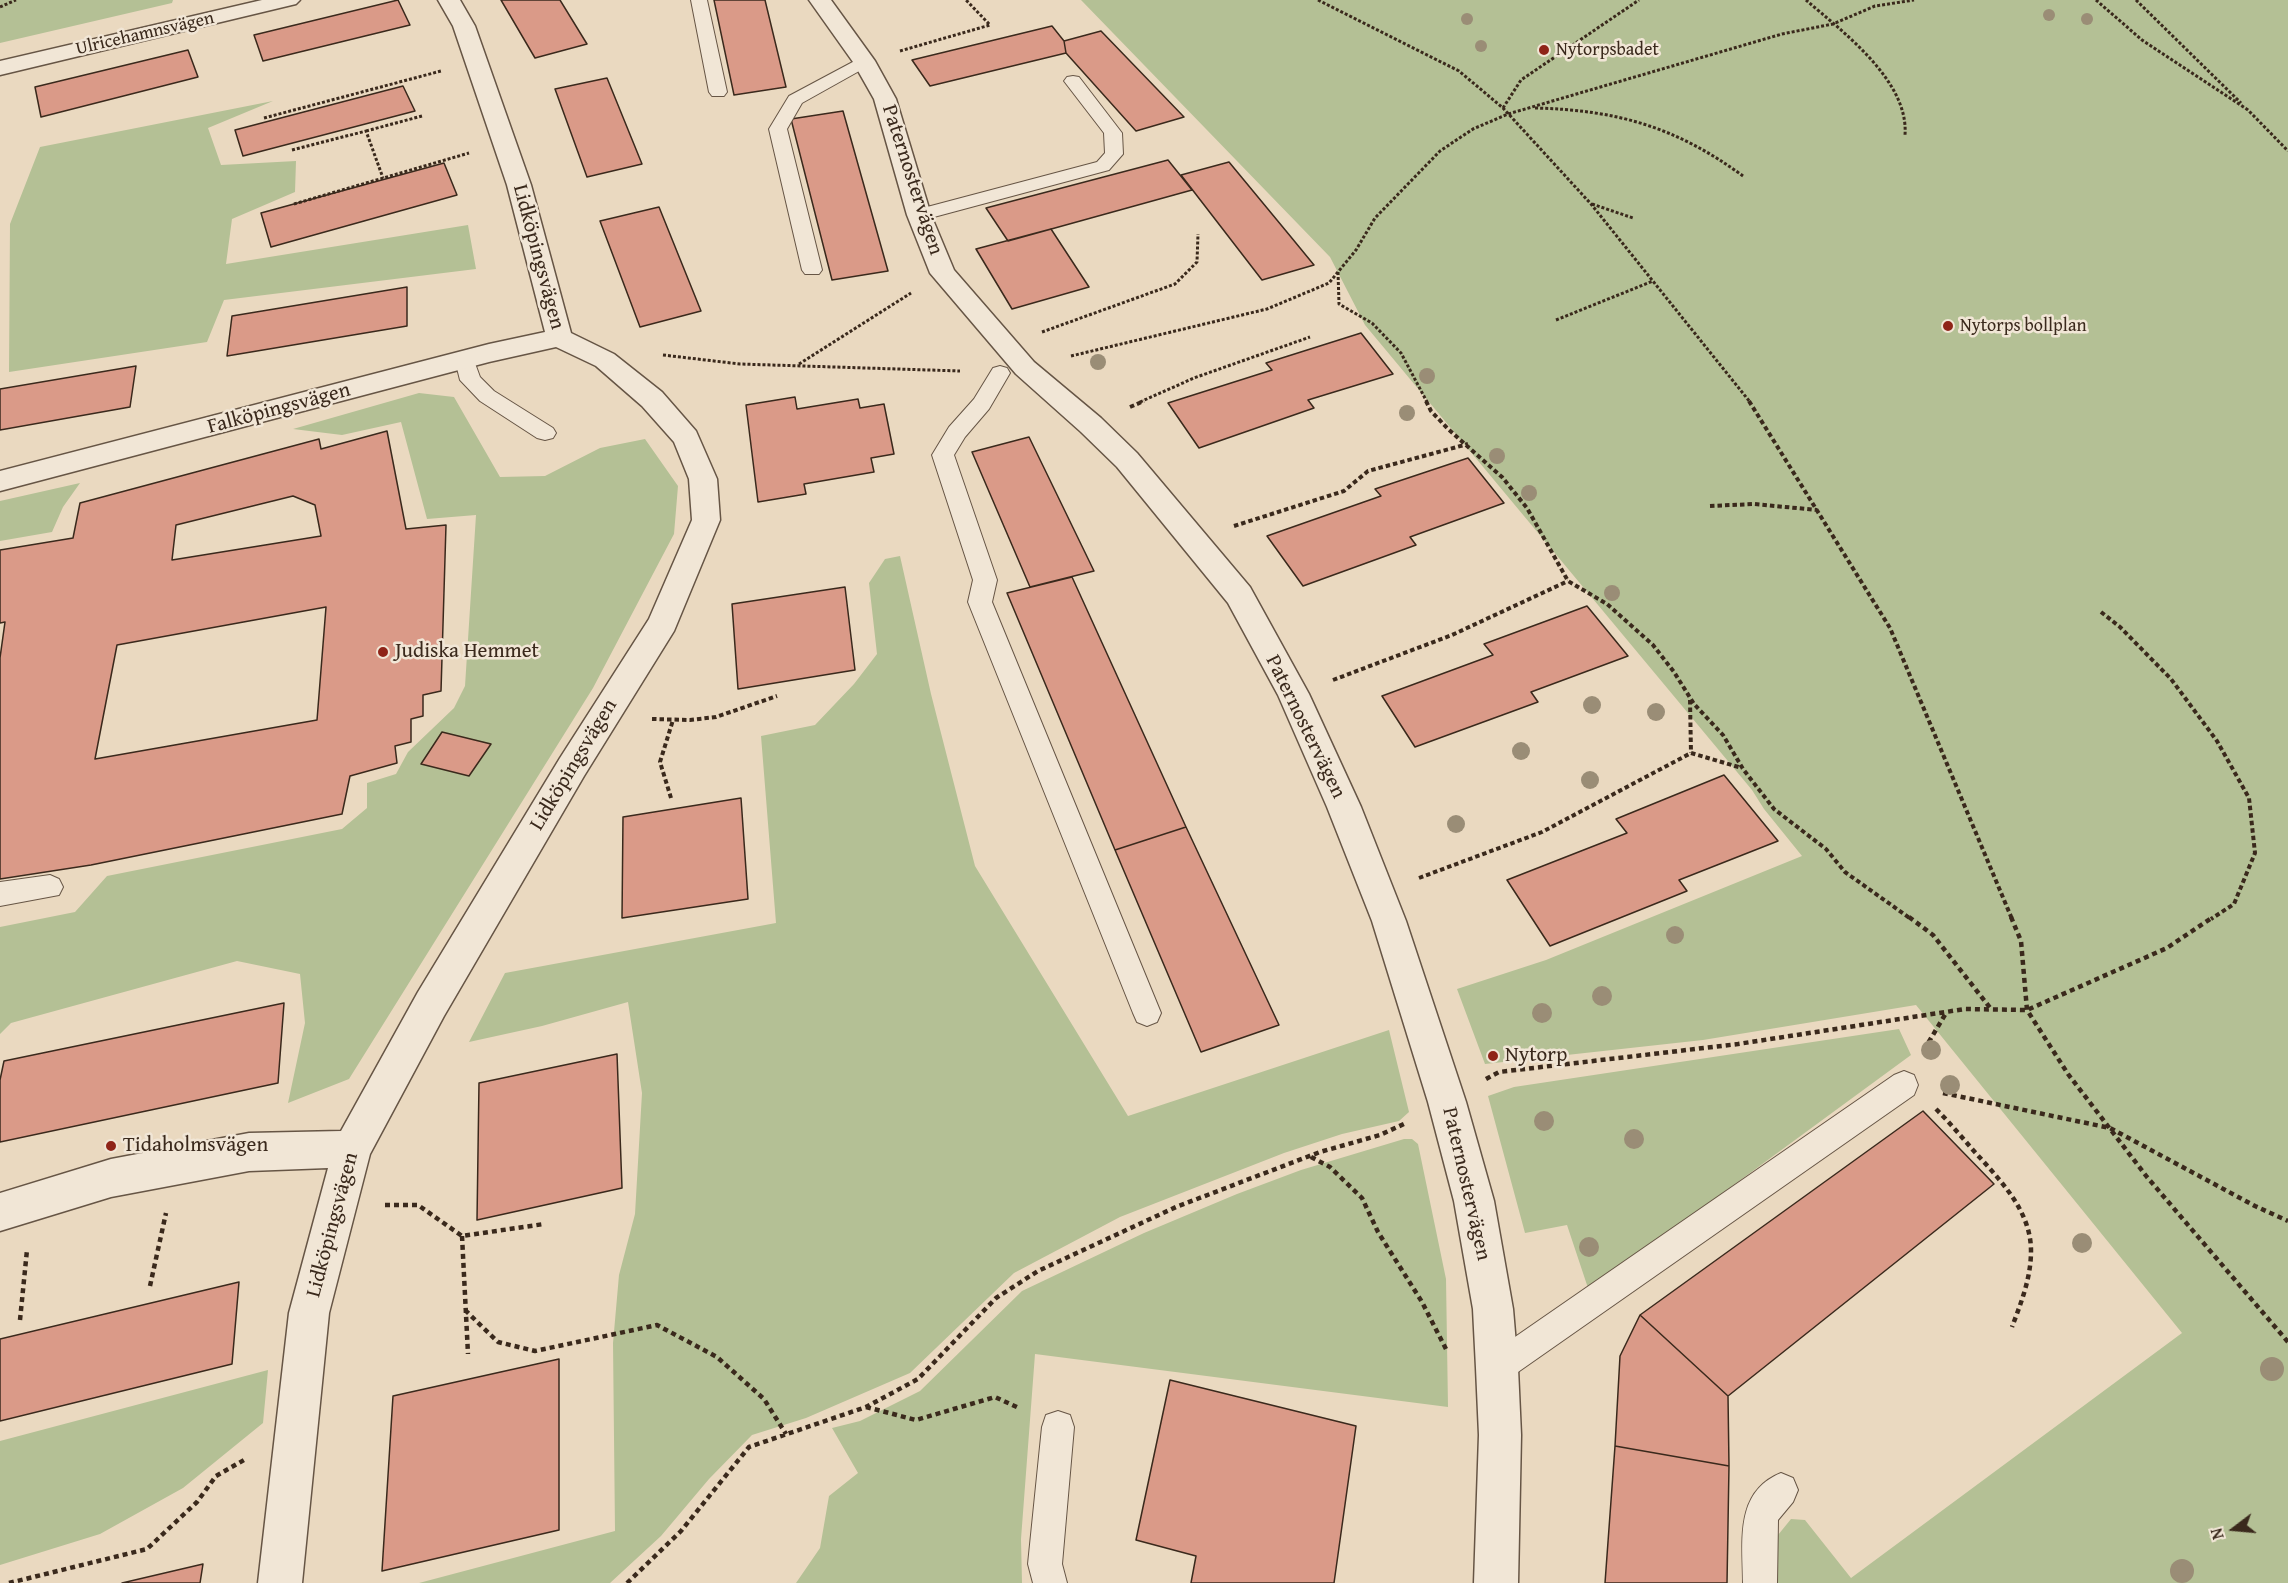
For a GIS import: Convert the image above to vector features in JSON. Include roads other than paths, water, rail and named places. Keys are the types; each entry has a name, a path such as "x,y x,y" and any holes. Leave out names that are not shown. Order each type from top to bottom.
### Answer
{"street":[{"name":"Ulricehamnsvägen","path":"0,68 290,0"},
{"name":"Lidköpingsvägen","path":"280,1583 309,1313 352,1149 431,1004 603,718 663,623 706,520 703,479 686,438 652,399 605,360 559,338 519,185 464,26 449,0"},
{"name":"Paternostervägen","path":"820,0 864,61 885,99 919,214 943,273 1004,345 1012,371 1091,425 1127,460 1239,595 1293,694 1379,893 1447,1102 1474,1201 1493,1309 1500,1435 1496,1583"},
{"name":"Falköpingsvägen","path":"0,482 465,360 559,338"},
{"path":"16,1207 111,1178 249,1152 352,1149"}],"lane":[{"path":"699,0 718,92"},
{"path":"812,270 778,129 795,100 864,61"},
{"path":"919,214 1103,166 1114,154 1113,133 1073,81"},
{"path":"465,360 470,380 487,396 545,433"},
{"path":"1012,371 957,432 943,455 985,580 980,602 1147,1013"},
{"path":"0,894 50,886"},
{"path":"1497,1368 1904,1085"},
{"path":"1050,1583 1046,1564 1058,1427"},
{"path":"1760,1583 1761,1514 1781,1490"}],"place":[{"name":"Nytorpsbadet","path":"1544,50"},
{"name":"Nytorps bollplan","path":"1948,326"},
{"name":"Judiska Hemmet","path":"383,652"},
{"name":"Nytorp","path":"1493,1056"},
{"name":"Tidaholmsvägen","path":"111,1146"}]}
